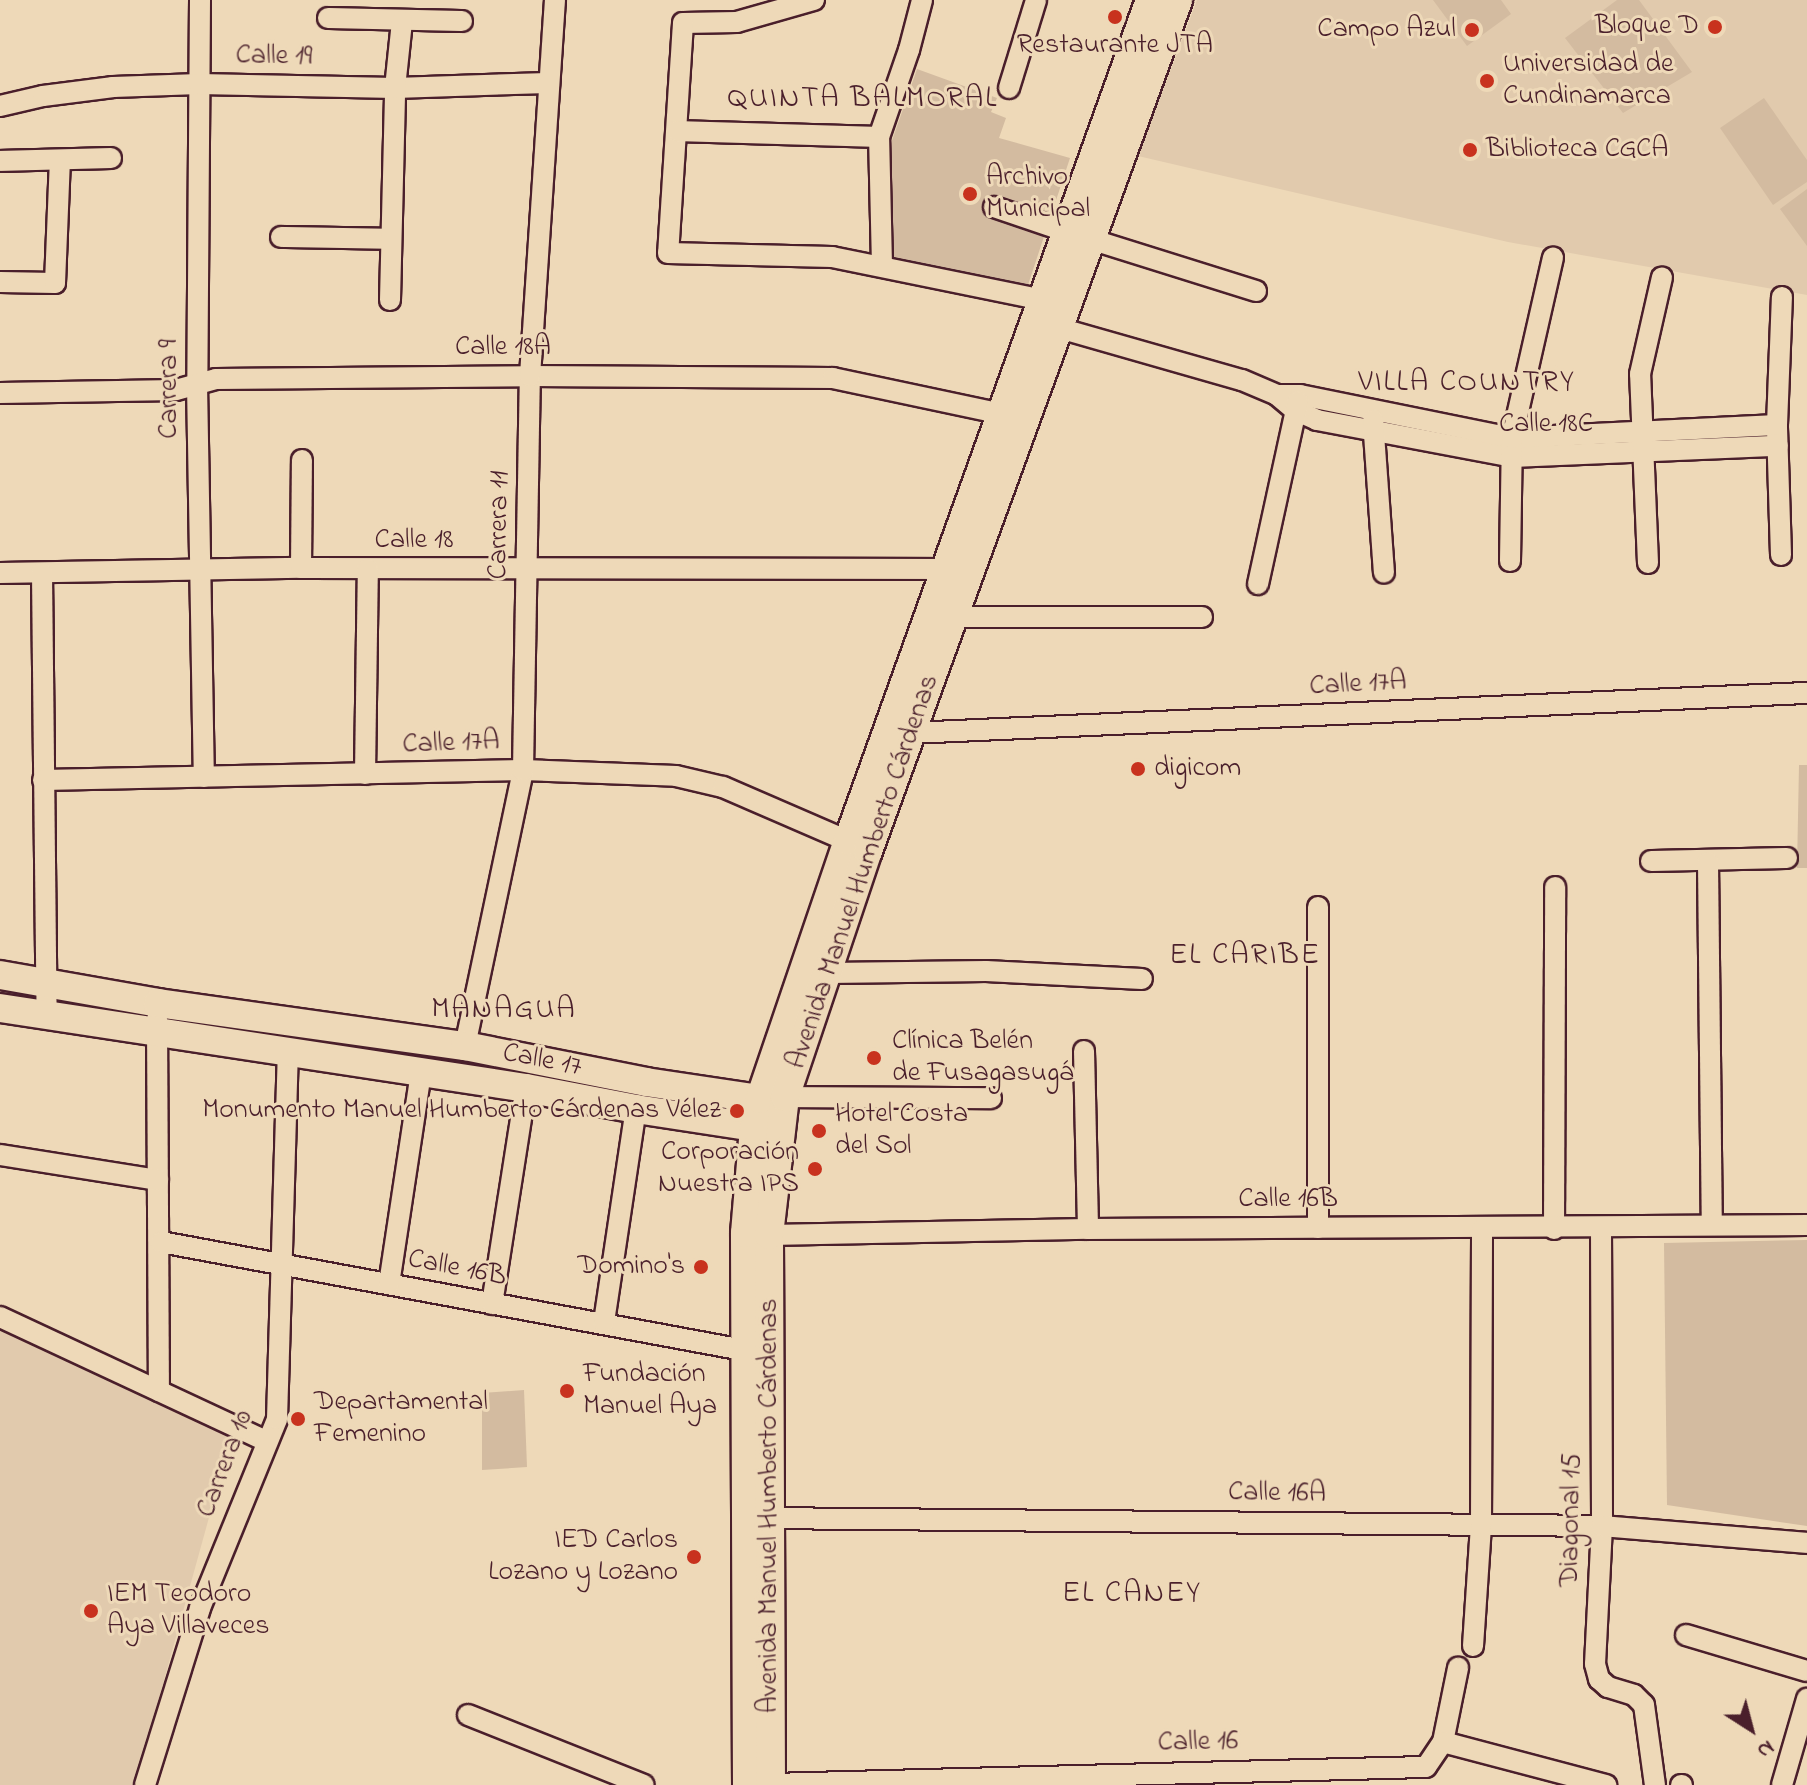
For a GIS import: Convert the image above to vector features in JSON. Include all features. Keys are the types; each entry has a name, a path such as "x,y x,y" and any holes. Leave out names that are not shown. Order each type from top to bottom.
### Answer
{"main road":[{"name":"Avenida Manuel Humberto Cárdenas","path":"763,1785 756,1518 743,1350 745,1233 773,1098 848,841 1059,328 1079,236 1150,0"},
{"name":"Avenida Manuel Humberto Cárdenas","path":"773,1098 828,973 954,617 959,570 1003,414 1043,300 1079,236 1178,0"},
{"name":"Calle 17","path":"0,975 158,1003 465,1046 646,1082 773,1098"},
{"name":"Calle 17","path":"0,1008 526,1088 636,1109 767,1126"},
{"name":"Avenida Manuel Humberto Cárdenas","path":"756,1518 769,1235 767,1126"}],"street":[{"name":"Carrera 9","path":"200,0 197,384 204,777"},
{"name":"Carrera 11","path":"465,1046 523,770 530,376 555,0"},
{"path":"814,0 737,22 683,23 668,253 832,257 1043,300"},
{"path":"882,266 879,137 909,50 922,0"},
{"path":"1009,88 1036,0"},
{"path":"328,18 462,21"},
{"path":"390,300 395,88 402,21"},
{"name":"Calle 19","path":"0,106 43,96 113,87 199,84 395,88 548,83"},
{"path":"677,131 879,137"},
{"path":"0,161 111,158"},
{"path":"0,282 55,283 60,160"},
{"path":"994,207 1256,291"},
{"path":"281,237 391,239"},
{"path":"1510,561 1512,448 1553,258"},
{"path":"1648,563 1640,374 1662,277"},
{"path":"1781,555 1777,436 1782,297"},
{"name":"Calle 18C","path":"1059,328 1242,380 1297,402 1317,420 1373,421 1512,448 1777,436"},
{"name":"Calle 18A","path":"0,393 176,390 216,379 530,376 833,378 1003,414"},
{"path":"1258,584 1297,402"},
{"path":"1373,421 1384,573"},
{"path":"301,568 302,460"},
{"name":"Calle 18","path":"0,573 301,568 959,570"},
{"path":"365,774 368,569"},
{"path":"42,573 47,1016"},
{"path":"954,617 1202,617"},
{"name":"Calle 17A","path":"911,733 1807,693"},
{"name":"Calle 17A","path":"43,780 523,770 676,776 746,796 848,841"},
{"path":"1651,861 1787,858"},
{"path":"1708,862 1712,1224"},
{"path":"1554,1229 1555,887"},
{"path":"1318,907 1318,1228"},
{"path":"828,973 986,971 1142,979"},
{"path":"158,1003 159,1391"},
{"path":"1084,1051 1088,1229"},
{"name":"Carrera 10","path":"145,1785 200,1608 277,1419 288,1052"},
{"path":"389,1284 421,1073"},
{"path":"492,1304 526,1088"},
{"name":"Calle 17","path":"773,1098 991,1098"},
{"path":"604,1322 636,1109"},
{"path":"0,1155 158,1180"},
{"name":"Calle 16B","path":"769,1235 1088,1229 1554,1229 1712,1224 1807,1225"},
{"name":"Diagonal 15","path":"1601,1228 1602,1526 1595,1664 1599,1679 1608,1687 1634,1695 1644,1705 1655,1785"},
{"path":"1473,1646 1481,1524 1482,1229"},
{"name":"Calle 16B","path":"161,1242 743,1350"},
{"path":"0,1317 266,1441"},
{"name":"Calle 16A","path":"756,1518 1602,1526 1807,1543"},
{"path":"1686,1635 1807,1671"},
{"path":"1458,1668 1443,1742 1606,1785"},
{"path":"1782,1785 1807,1699"},
{"path":"468,1715 644,1785"},
{"name":"Calle 16","path":"763,1785 1424,1776 1443,1742"}],"shaded area":[{"name":"Universidad de Cundinamarca","path":"1197,0 1807,0 1807,295 1508,242 1138,156"},
{"name":"Campo Azul","path":"1433,0 1501,0 1511,14 1467,46"},
{"path":"1617,0 1639,0 1692,72 1623,113 1565,38"},
{"path":"917,69 997,98 991,112 1006,118 999,138 1070,158 1027,288 891,258 889,149"},
{"path":"1764,98 1807,160 1807,182 1773,205 1720,128"},
{"path":"1807,189 1807,246 1780,209"},
{"path":"1799,765 1807,765 1807,868 1797,868"},
{"path":"1807,1240 1807,1526 1667,1505 1664,1243"},
{"name":"IEM Teodoro Aya Villaveces","path":"0,1328 231,1438 135,1785 0,1785"},
{"path":"524,1390 527,1467 482,1470 482,1393"}],"place":[{"name":"Restaurante JTA","path":"1115,17"},
{"name":"Bloque D","path":"1715,27"},
{"name":"Campo Azul","path":"1472,30"},
{"name":"Universidad de Cundinamarca","path":"1487,81"},
{"name":"Biblioteca CGCA","path":"1470,150"},
{"name":"Archivo Municipal","path":"970,194"},
{"name":"digicom","path":"1138,769"},
{"name":"Clínica Belén de Fusagasugá","path":"874,1058"},
{"name":"Monumento Manuel Humberto Cárdenas Vélez","path":"737,1111"},
{"name":"Hotel Costa del Sol","path":"819,1131"},
{"name":"Corporación Nuestra IPS","path":"815,1169"},
{"name":"Domino's","path":"701,1267"},
{"name":"Fundación Manuel Aya","path":"567,1391"},
{"name":"Departamental Femenino","path":"298,1419"},
{"name":"IED Carlos Lozano y Lozano","path":"694,1557"},
{"name":"IEM Teodoro Aya Villaveces","path":"91,1611"}],"district":[{"name":"QUINTA BALMORAL","path":"863,99"},
{"name":"VILLA COUNTRY","path":"1467,383"},
{"name":"EL CARIBE","path":"1245,956"},
{"name":"MANAGUA","path":"504,1010"},
{"name":"EL CANEY","path":"1132,1594"}]}
